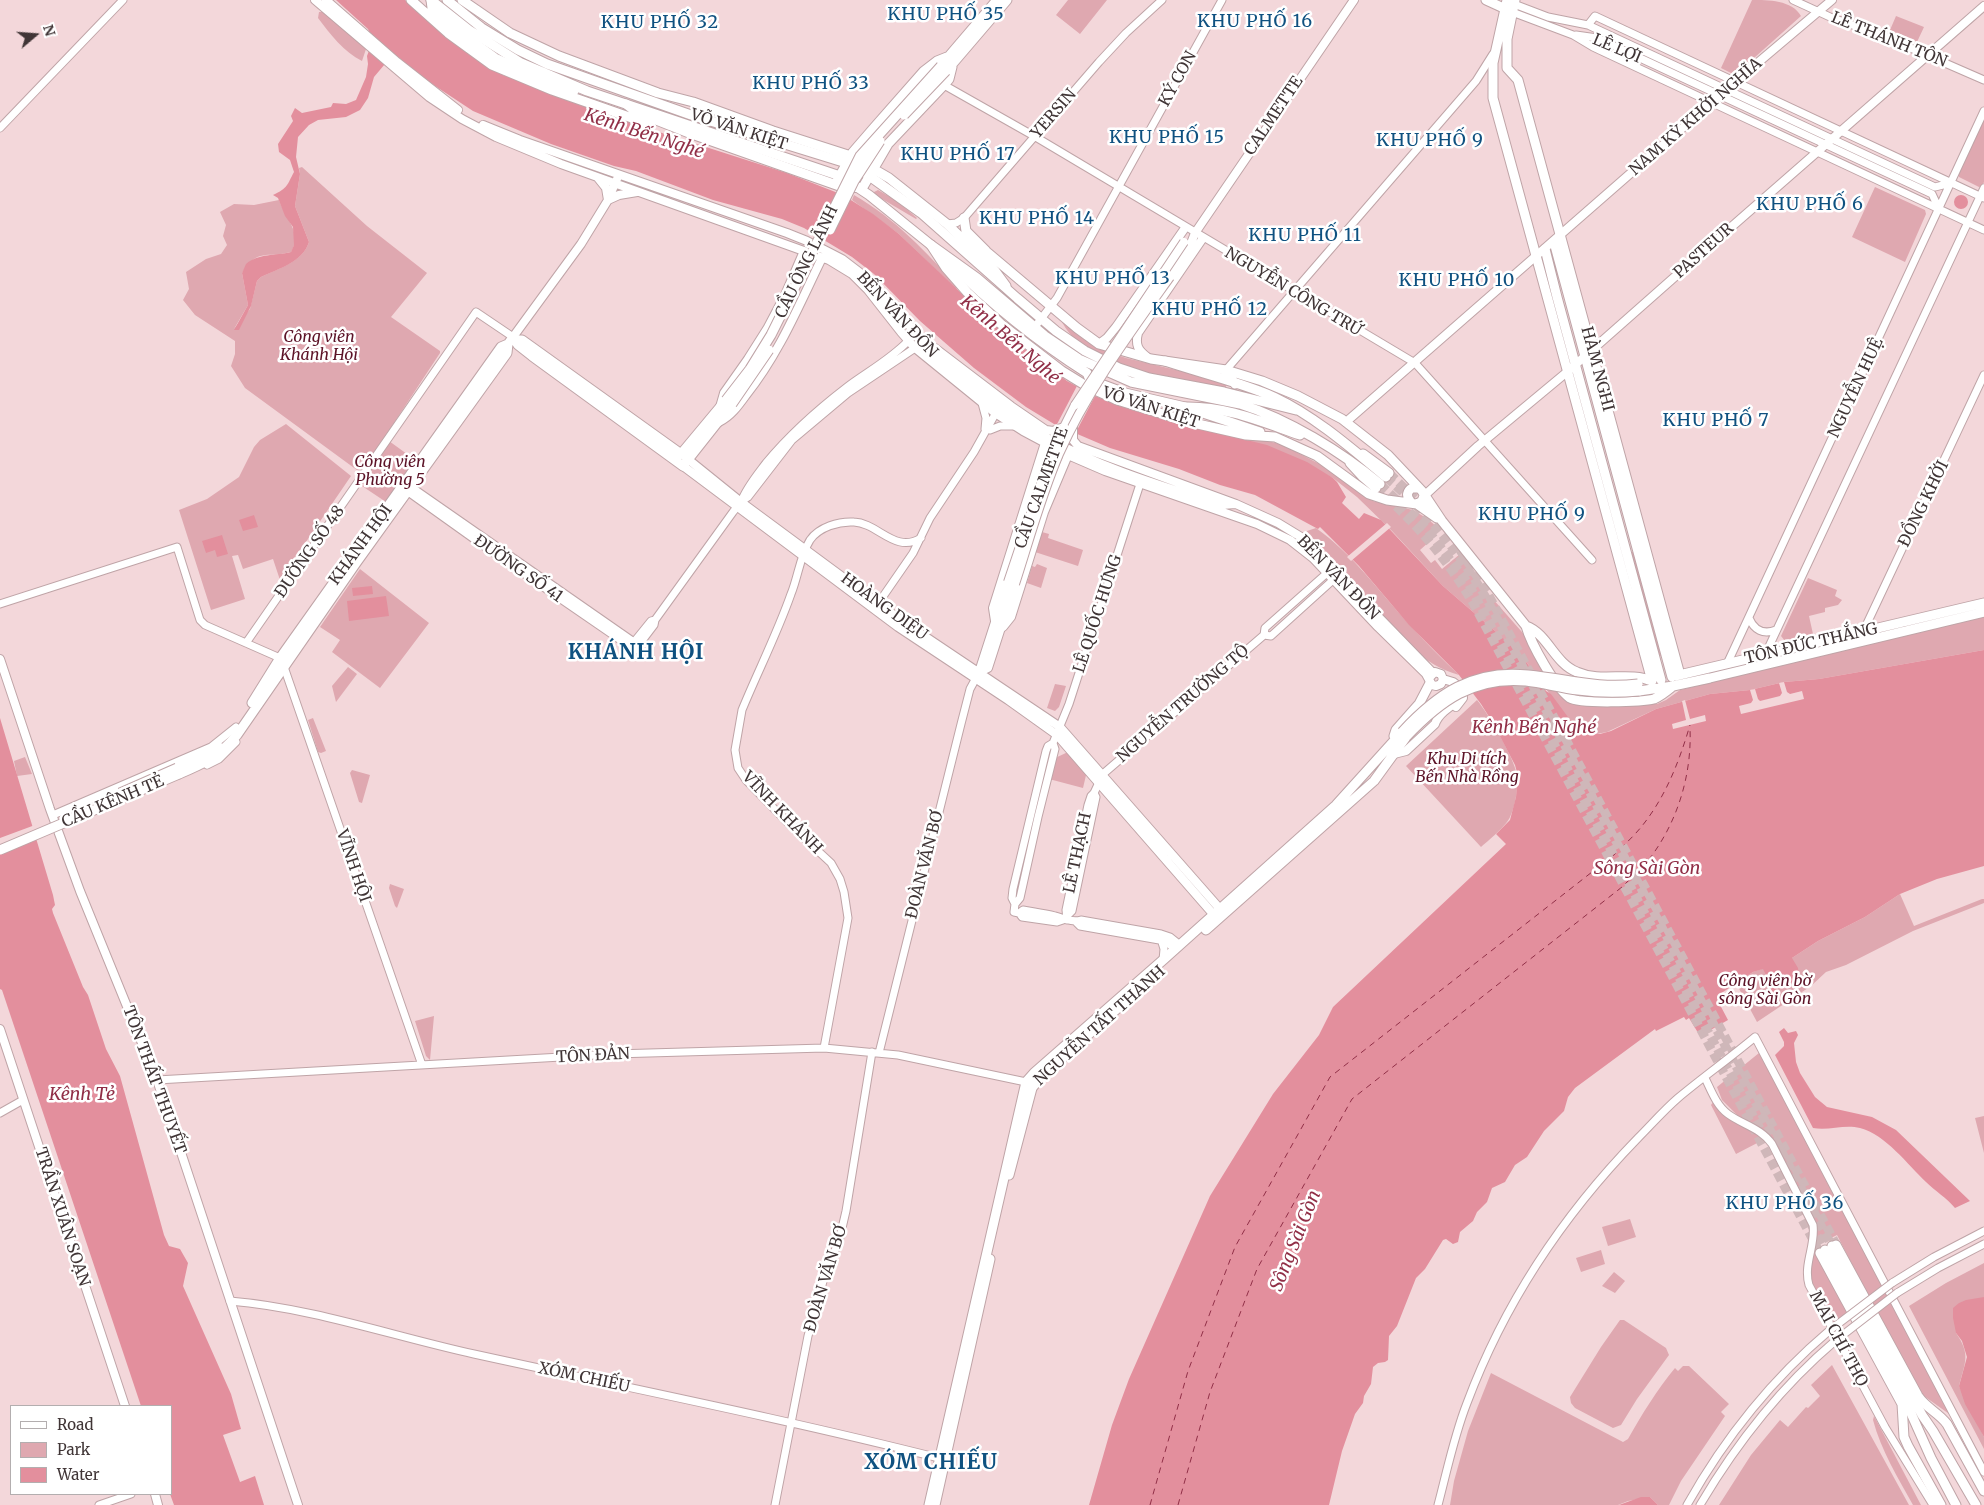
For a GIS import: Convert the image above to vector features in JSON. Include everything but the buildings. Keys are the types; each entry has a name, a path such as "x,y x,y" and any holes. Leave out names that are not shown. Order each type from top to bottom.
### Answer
{"main road":[{"path":"315,0 395,64"},
{"path":"326,0 366,39"},
{"name":"VÕ VĂN KIỆT","path":"410,0 448,33 492,65 552,90 667,130 676,133 689,133"},
{"name":"VÕ VĂN KIỆT","path":"431,0 469,30 521,63 587,91 859,188 931,245 978,278 1034,328 1079,359 1116,376 1148,386 1240,404 1297,428 1317,441"},
{"name":"VÕ VĂN KIỆT","path":"447,0 482,28 518,50 547,64 691,115 849,160"},
{"name":"VÕ VĂN KIỆT","path":"462,0 510,33 559,56 658,93 693,102 839,152 921,213 1010,292 1084,351 1119,368 1150,378 1224,392 1296,410"},
{"path":"838,180 857,147 924,71 937,61 947,57 997,0"},
{"path":"946,68 1007,0"},
{"name":"CALMETTE","path":"1194,233 1354,0"},
{"path":"1486,0 1509,4"},
{"name":"NAM KỲ KHỞI NGHĨA","path":"1537,256 1720,95 1832,0"},
{"name":"HÀM NGHI","path":"1509,4 1496,47 1492,80 1493,98 1567,372 1617,536 1657,681"},
{"name":"HÀM NGHI","path":"1509,4 1507,68 1518,80 1557,239 1592,350 1614,431 1634,523 1675,679"},
{"name":"PASTEUR","path":"1421,492 1567,372 1984,6"},
{"path":"869,195 869,186 880,156 888,144 949,78 946,68 947,57"},
{"name":"BẾN VÂN ĐỒN","path":"395,64 460,112 489,128 619,175 788,232 830,253 864,276 919,336 922,345 1014,426 1068,455 1105,471 1277,532 1297,544 1329,570"},
{"name":"BẾN VÂN ĐỒN","path":"395,64 440,105 496,138 836,264 852,274 879,302 915,348 982,403 1049,439 1130,475 1221,505 1236,504 1278,523 1301,537 1336,578 1431,678 1439,673 1443,679"},
{"name":"CẦU ÔNG LÃNH","path":"682,460 717,423 729,402 769,350 866,160 885,135 946,68"},
{"name":"VÕ VĂN KIỆT","path":"626,104 636,112 689,133 838,180"},
{"path":"872,130 888,144"},
{"path":"839,152 857,147"},
{"path":"880,156 880,162 889,178"},
{"name":"KHÁNH HỘI","path":"222,748 238,729 501,347 512,341 579,247 608,200 619,175"},
{"path":"859,188 866,184 873,176"},
{"name":"VÕ VĂN KIỆT","path":"873,176 889,178 946,224 995,271 1010,292"},
{"path":"597,177 606,188 608,200 619,195 638,192"},
{"path":"964,218 966,231 988,253"},
{"path":"1099,344 1107,338 1122,318 1185,228"},
{"name":"CẦU CALMETTE","path":"1003,627 1012,583 1048,463 1064,427 1075,405 1094,382 1194,233"},
{"path":"1151,359 1138,348 1137,338 1140,330 1203,238"},
{"name":"HÀM NGHI","path":"1557,239 1561,269 1584,357 1606,438 1634,523"},
{"path":"931,245 958,272 1034,337 1087,373 1094,382 1125,393 1185,407 1206,406 1254,423 1317,441 1383,480 1356,450 1296,410"},
{"name":"VÕ VĂN KIỆT","path":"931,245 946,268 967,292 1001,324 1062,371 1088,387 1117,400 1189,422 1246,435 1275,437 1317,456 1369,494 1387,500 1413,502 1442,521"},
{"name":"VÕ VĂN KIỆT","path":"970,247 988,253 1077,328 1099,344 1151,359 1226,370 1282,388 1325,409 1346,422 1388,455 1421,492 1526,626 1528,635 1554,680 1569,698 1593,702 1654,698 1665,693 1675,679"},
{"name":"HÀM NGHI","path":"1545,249 1597,446 1617,536"},
{"path":"720,407 724,393 767,329 786,294 804,251"},
{"path":"1346,422 1537,256"},
{"path":"717,423 732,414 778,350 822,258"},
{"path":"798,265 814,274"},
{"path":"1122,318 1140,330"},
{"path":"919,336 1011,406 1042,427 1053,431 1064,427"},
{"name":"HOÀNG DIỆU","path":"512,341 522,340 559,366 682,460 803,557 877,606"},
{"name":"VÕ VĂN KIỆT","path":"1165,361 1274,397 1296,410"},
{"path":"1226,370 1235,384"},
{"name":"CẦU CALMETTE","path":"995,622 1012,583 1059,455 1094,382"},
{"name":"CẦU ÔNG LÃNH","path":"682,460 720,407 729,402"},
{"path":"1074,423 1073,440 1078,446 1236,504"},
{"path":"1254,423 1275,437"},
{"path":"1597,446 1614,431"},
{"name":"ĐOÀN VĂN BƠ","path":"978,675 995,622 993,608 1045,443"},
{"name":"ĐOÀN VĂN BƠ","path":"978,675 988,668 1003,627 1012,617 1044,512 1068,455"},
{"path":"1412,488 1421,492 1422,501 1413,502 1407,496 1408,491 1412,488"},
{"name":"HOÀNG DIỆU","path":"739,505 806,549 900,624 1060,726 1103,774 1219,914"},
{"path":"1617,536 1634,523"},
{"name":"TÔN ÐỨC THẮNG","path":"1639,687 1657,681 1675,679 1727,664 1984,603"},
{"name":"TÔN ÐỨC THẮNG","path":"1639,687 1984,612"},
{"name":"VÕ VĂN KIỆT","path":"1526,626 1534,629 1559,659 1576,672 1601,678 1641,676 1657,681"},
{"name":"TÔN THẤT THUYẾT","path":"0,659 52,815 90,918 157,1080 298,1505"},
{"path":"1404,734 1420,713 1440,696 1456,687 1482,678 1518,674 1593,685 1639,687"},
{"name":"HOÀNG DIỆU","path":"978,675 1055,739 1098,782 1143,836 1219,914"},
{"path":"1392,743 1396,730 1419,704 1431,678 1438,686 1443,679"},
{"name":"NGUYỄN TẤT THÀNH","path":"1394,754 1406,751 1434,728 1460,701 1461,686 1443,679"},
{"name":"NGUYỄN TẤT THÀNH","path":"1029,1085 1039,1079 1336,805 1392,743 1404,734"},
{"name":"NGUYỄN TẤT THÀNH","path":"942,1458 995,1224 1029,1085 1034,1073 1191,935 1219,914 1374,781 1394,754 1404,734"},
{"name":"CẦU KÊNH TẺ","path":"0,844 222,748"},
{"name":"CẦU KÊNH TẺ","path":"0,850 190,769 213,758 222,748"},
{"name":"TRẦN XUÂN SOẠN","path":"0,1029 125,1405"},
{"name":"NGUYỄN TẤT THÀNH","path":"935,1505 942,1458 989,1236 995,1224"},
{"path":"1828,1248 1924,1405 1943,1417 1984,1491"},
{"path":"1828,1248 1922,1415 1937,1437 1976,1505"},
{"name":"MAI CHÍ THỌ","path":"1828,1248 1906,1402 1931,1458 1957,1503"},
{"name":"MAI CHÍ THỌ","path":"1828,1248 1902,1404 1904,1437 1941,1505"},
{"path":"929,1505 942,1458"}],"street":[{"path":"0,128 123,0"},
{"name":"YERSIN","path":"946,224 956,223 964,218 1114,46 1162,0"},
{"name":"KÝ CON","path":"1034,328 1050,305 1054,295 1060,289 1222,0"},
{"name":"LÊ THÁNH TÔN","path":"1794,0 1984,80"},
{"path":"1509,4 1573,35"},
{"name":"LÊ LỢI","path":"1509,4 1548,17 1588,25 1935,186 1951,183"},
{"name":"LÊ LỢI","path":"1588,25 1595,16 1982,197"},
{"name":"LÊ LỢI","path":"1573,35 1597,38 1932,194 1939,209"},
{"name":"LÊ LỢI","path":"1573,35 1593,47 1984,230"},
{"path":"1226,370 1476,81 1496,47"},
{"path":"1476,81 1484,78 1492,80"},
{"name":"NGUYỄN CÔNG TRỨ","path":"944,85 1034,136 1415,364 1592,560"},
{"name":"NGUYỄN HUỆ","path":"1727,664 1984,111"},
{"name":"NGUYỄN HUỆ","path":"1765,655 1967,222 1982,197 1984,188"},
{"name":"HOÀNG DIỆU","path":"476,312 512,341"},
{"name":"ĐƯỜNG SỐ 48","path":"246,643 476,312"},
{"path":"904,351 908,341"},
{"path":"739,505 744,494 763,467 794,431 848,386 904,351 915,348"},
{"name":"ÐỒNG KHỞI","path":"1863,632 1984,375"},
{"path":"982,403 988,430"},
{"path":"877,606 913,553 930,518 977,447 981,444 999,411"},
{"path":"988,430 1000,426 1014,426"},
{"name":"LÊ QUỐC HƯNG","path":"1066,919 1058,916 1016,910 1012,898 1013,889 1044,779 1048,746 1055,739 1069,704 1140,484"},
{"name":"ĐƯỜNG SỐ 41","path":"406,487 488,549 635,646 654,625 655,620 739,505"},
{"name":"VĨNH KHÁNH","path":"824,1048 848,918 843,886 831,863 790,825 746,780 738,768 736,750 742,710 792,593 810,540 830,525 844,522 864,524 882,535 906,543"},
{"path":"906,543 915,542 921,538"},
{"path":"906,543 910,546 913,553"},
{"path":"0,604 177,548 200,620 205,625 246,643 282,663"},
{"name":"NGUYỄN TRƯỜNG TỘ","path":"1098,782 1103,774 1264,635 1265,628 1329,570"},
{"name":"NGUYỄN TRƯỜNG TỘ","path":"1264,635 1271,636 1336,578"},
{"path":"1749,618 1753,626 1759,631 1776,630"},
{"name":"VĨNH HỘI","path":"282,663 422,1065"},
{"name":"ĐOÀN VĂN BƠ","path":"775,1505 808,1336 825,1274 839,1241 846,1211 876,1052 970,689 978,675"},
{"name":"KHÁNH HỘI","path":"52,815 211,747 238,729"},
{"name":"KHÁNH HỘI","path":"58,830 219,759 238,740 238,729"},
{"name":"LÊ THẠCH","path":"1066,919 1072,911 1096,797 1094,793 1098,782"},
{"path":"92,799 97,813"},
{"path":"1066,919 1076,922 1080,926 1161,940 1178,947"},
{"path":"1076,922 1081,920 1170,937 1191,935"},
{"path":"1170,937 1178,947"},
{"path":"1161,940 1164,949 1163,960"},
{"path":"1438,1505 1457,1432 1478,1375 1503,1322 1532,1271 1572,1213 1615,1161 1672,1104 1755,1037 1984,1472"},
{"name":"TÔN ĐẢN","path":"157,1080 668,1051 824,1048 876,1052 937,1062 1029,1085"},
{"name":"MAI CHÍ THỌ","path":"1705,1078 1719,1106 1727,1114 1764,1134 1772,1144 1813,1225 1814,1234 1807,1262 1809,1285 1885,1427 1932,1505"},
{"path":"0,1113 24,1100"},
{"path":"1687,1505 1720,1452 1748,1414 1785,1372 1830,1330 1892,1283 1934,1257 1984,1231"},
{"path":"1684,1494 1702,1505 1725,1466 1758,1421 1787,1387 1835,1341 1897,1293 1938,1268 1984,1244"},
{"name":"XÓM CHIẾU","path":"230,1301 256,1303 343,1321 452,1349 942,1458"},
{"path":"99,1505 128,1495"}],"green space":[{"path":"1068,0 1107,0 1080,34 1056,15"},
{"path":"1752,0 1786,4 1801,16 1735,75 1721,68"},
{"path":"319,12 327,12 366,49 362,61 343,48 332,36 318,18"},
{"path":"1896,16 1924,27 1917,42 1890,30"},
{"path":"1984,117 1984,182 1979,187 1959,177 1958,174"},
{"name":"Công viên Khánh Hội","path":"302,167 367,226 427,273 391,317 440,351 440,353 361,473 245,388 231,366 235,354 235,341 195,315 183,300 189,289 186,272 206,259 221,254 227,245 223,236 226,225 220,212 234,204 254,205 279,200 292,226 295,239 291,252 258,257 242,273 248,305 234,329 250,309 257,281 261,277 289,264 301,255 309,242 295,206 300,174 299,168"},
{"path":"1875,187 1925,210 1926,214 1905,262 1852,237"},
{"path":"878,190 897,201 917,218 872,193"},
{"path":"854,195 897,226 958,287 956,289 899,234 852,200"},
{"path":"1058,316 1100,349 1126,358 1193,374 1227,385 1225,388 1166,378 1107,360 1074,338"},
{"path":"286,424 351,476 280,580 273,559 243,569 238,555 232,556 245,599 211,610 179,510 207,499 239,477 254,447 260,440"},
{"path":"1244,439 1268,441 1283,445 1327,468 1373,501 1413,510 1428,519 1438,528 1426,538 1429,542 1420,550 1431,563 1435,560 1442,569 1460,554 1470,566 1478,582 1529,640 1556,691 1567,701 1657,704 1680,690 1984,617 1984,650 1819,679 1784,682 1750,690 1710,694 1656,709 1607,732 1586,733 1571,723 1527,663 1509,643 1443,586 1392,531 1357,497 1333,478"},
{"name":"Công viên Phường 5","path":"389,441 418,462 389,504 359,484"},
{"path":"1316,528 1354,562 1416,632 1459,675 1433,664 1421,656 1389,626 1347,576 1301,533"},
{"path":"1042,532 1049,534 1048,538 1083,550 1078,566 1035,552"},
{"path":"1630,552 1633,552 1661,656 1659,656"},
{"path":"1037,564 1047,568 1041,588 1027,583 1032,566 1035,567"},
{"path":"360,569 429,623 380,688 332,652 340,640 320,627"},
{"path":"1808,578 1837,590 1835,596 1842,600 1838,605 1825,608 1825,612 1809,616 1813,634 1785,641 1781,636"},
{"path":"348,667 357,674 336,702 332,686"},
{"path":"1055,684 1066,686 1059,707 1055,711 1047,708"},
{"name":"Khu Di tích Bến Nhà Rồng","path":"1477,700 1510,755 1516,771 1517,782 1515,801 1508,820 1481,847 1406,766"},
{"path":"313,718 326,751 321,753 318,752 308,720"},
{"path":"1068,752 1087,771 1083,788 1049,779 1053,759"},
{"path":"25,757 32,774 17,776 14,761"},
{"path":"352,770 370,775 362,803 359,802 350,773"},
{"path":"390,884 404,889 397,908 389,888"},
{"name":"Công viên bờ sông Sài Gòn","path":"1900,894 1914,926 1982,899 1984,899 1984,903 1913,931 1846,965 1826,972 1811,986 1757,1022 1736,983 1753,972 1792,958 1818,941 1865,917"},
{"path":"434,1016 430,1060 426,1056 415,1021"},
{"path":"1759,1053 1952,1416 1917,1391 1837,1235 1815,1246 1851,1314 1834,1323 1819,1298 1812,1284 1809,1270 1816,1231 1813,1216 1772,1139 1760,1127 1738,1116 1722,1100 1717,1087"},
{"path":"1714,1101 1723,1115 1754,1131 1763,1140 1736,1154 1711,1105"},
{"path":"1984,1116 1984,1153 1975,1118"},
{"path":"1630,1219 1636,1237 1608,1246 1602,1227"},
{"path":"1601,1250 1605,1264 1581,1272 1576,1258"},
{"path":"1984,1263 1984,1297 1956,1333 1964,1347 1965,1353 1965,1364 1959,1386 1984,1437 1984,1449 1909,1306 1946,1283"},
{"path":"1614,1272 1625,1281 1615,1293 1602,1286"},
{"path":"1620,1320 1624,1320 1666,1348 1669,1355 1637,1399 1621,1425 1613,1428 1575,1408 1571,1403 1570,1397"},
{"path":"1832,1365 1909,1505 1719,1505 1751,1455 1780,1420 1788,1427 1806,1407 1808,1408 1820,1396 1811,1385"},
{"path":"1683,1366 1689,1366 1729,1404 1721,1412 1725,1416 1681,1481 1669,1505 1658,1505 1650,1497 1618,1505 1450,1505 1454,1481 1468,1431 1491,1373 1623,1442 1628,1439 1668,1376 1675,1368 1678,1371"},
{"path":"1874,1416 1921,1505 1913,1505 1896,1474 1885,1453 1873,1420"}],"water":[{"name":"Sông Sài Gòn","path":"336,0 405,0 455,44 503,75 659,132 787,173 843,195 873,214 899,234 998,328 1067,381 1095,396 1129,409 1267,445 1307,462 1337,482 1346,497 1342,503 1359,519 1364,513 1381,520 1443,586 1509,643 1527,663 1546,691 1551,694 1576,728 1589,733 1600,734 1611,731 1656,709 1710,694 1750,690 1784,682 1819,679 1984,650 1984,866 1937,879 1900,894 1865,917 1818,941 1792,958 1798,968 1799,978 1794,982 1778,984 1777,992 1768,1004 1764,1003 1765,998 1778,977 1767,977 1763,969 1753,972 1720,994 1723,1001 1719,1003 1728,1020 1700,1036 1689,1018 1686,1020 1684,1017 1656,1031 1655,1029 1575,1088 1568,1097 1564,1111 1544,1131 1527,1157 1515,1165 1505,1182 1492,1188 1487,1202 1477,1212 1473,1221 1460,1232 1458,1242 1453,1244 1446,1239 1443,1240 1425,1269 1416,1278 1397,1326 1389,1336 1388,1360 1378,1363 1373,1367 1371,1384 1364,1396 1363,1403 1355,1414 1342,1451 1329,1505 1089,1505 1112,1425 1129,1379 1210,1196 1273,1094 1319,1035 1333,1007 1506,844 1496,834 1510,820 1516,797 1518,776 1515,765 1493,723 1459,675 1409,625 1359,566 1320,527 1318,529 1255,495 1110,448 1054,424 1026,407 974,368 920,321 874,274 852,257 804,228 782,219 713,200 636,171 614,166 551,144 473,111 420,76 397,56 390,58 374,77 368,98 360,110 346,117 318,120 309,125 298,137 296,157 300,174 295,206 309,242 306,249 296,260 261,277 257,281 251,306 239,330 234,330 248,305 242,273 246,264 262,256 291,252 294,245 293,227 285,216 278,198 273,195 284,188 294,172 290,160 279,152 278,144 293,121 291,116 295,108 302,113 331,107 333,103 346,104 356,100 366,77 367,56 373,40 368,29"},
{"path":"1958,195 1964,195 1968,202 1964,209 1958,209 1954,205 1954,199"},
{"path":"254,515 258,527 243,531 239,520"},
{"path":"222,535 228,554 217,557 215,550 206,553 202,541"},
{"path":"372,586 373,594 353,596 352,588"},
{"path":"386,596 389,616 349,621 347,601"},
{"name":"Kênh Tẻ","path":"0,718 53,895 55,905 52,909 53,913 88,995 106,1049 120,1076 164,1235 169,1246 180,1249 188,1263 183,1286 231,1394 241,1429 223,1435 240,1482 255,1476 264,1505 174,1505 170,1495 172,1495 172,1405 141,1405 2,990 0,989"},
{"path":"1784,1028 1788,1033 1796,1031 1798,1035 1794,1043 1796,1062 1800,1073 1815,1097 1827,1107 1872,1117 1896,1130 1970,1201 1955,1208 1896,1151 1870,1132 1854,1127 1813,1128 1775,1055 1784,1046 1779,1032"},
{"path":"1984,1297 1984,1437 1965,1404 1959,1386 1967,1357 1962,1341 1956,1333 1953,1308 1966,1300"},
{"path":"1641,1497 1650,1497 1658,1505 1619,1505"}],"pier":[{"path":"1078,384 1096,394 1076,432 1055,428"},
{"path":"1387,523 1391,527 1351,561 1347,557"},
{"path":"1784,682 1787,692 1790,694 1802,691 1804,699 1741,714 1739,706 1751,703 1753,700 1750,690 1755,689 1760,701 1780,696 1782,693 1779,683"},
{"path":"1685,700 1690,719 1705,715 1706,721 1673,729 1672,724 1686,720 1682,701"},
{"path":"35,825 38,837 0,853 0,838"}],"ferry route":[{"path":"1150,1505 1188,1371 1235,1247 1330,1077 1615,854 1651,815 1665,791 1690,725"},
{"path":"1178,1505 1210,1392 1257,1269 1352,1099 1622,887 1647,862 1667,832 1680,799 1688,764 1690,728"}],"tunnel":[{"path":"1389,473 1424,507"},
{"path":"1386,477 1428,518 1464,563 1485,596 1832,1246"},
{"path":"1380,484 1426,528 1468,583 1765,1138"},
{"path":"1376,488 1404,514 1441,556 1473,603 1820,1253"},
{"path":"1460,550 1488,594 1836,1244"},
{"path":"1811,1224 1825,1250"}],"district":[{"name":"KHU PHỐ 35","path":"946,15"},
{"name":"KHU PHỐ 16","path":"1255,22"},
{"name":"KHU PHỐ 32","path":"660,23"},
{"name":"KHU PHỐ 33","path":"811,84"},
{"name":"KHU PHỐ 15","path":"1167,138"},
{"name":"KHU PHỐ 9","path":"1430,141"},
{"name":"KHU PHỐ 17","path":"958,155"},
{"name":"KHU PHỐ 6","path":"1810,205"},
{"name":"KHU PHỐ 14","path":"1037,219"},
{"name":"KHU PHỐ 11","path":"1305,236"},
{"name":"KHU PHỐ 13","path":"1113,279"},
{"name":"KHU PHỐ 10","path":"1457,281"},
{"name":"KHU PHỐ 12","path":"1210,310"},
{"name":"KHU PHỐ 7","path":"1716,421"},
{"name":"KHU PHỐ 9","path":"1532,515"},
{"name":"KHÁNH HỘI","path":"636,653"},
{"name":"KHU PHỐ 36","path":"1785,1204"},
{"name":"XÓM CHIẾU","path":"931,1463"}],"water label":[{"name":"Kênh Bến Nghé","path":"644,134"},
{"name":"Kênh Bến Nghé","path":"1010,340"},
{"name":"Kênh Bến Nghé","path":"1534,728"}]}
